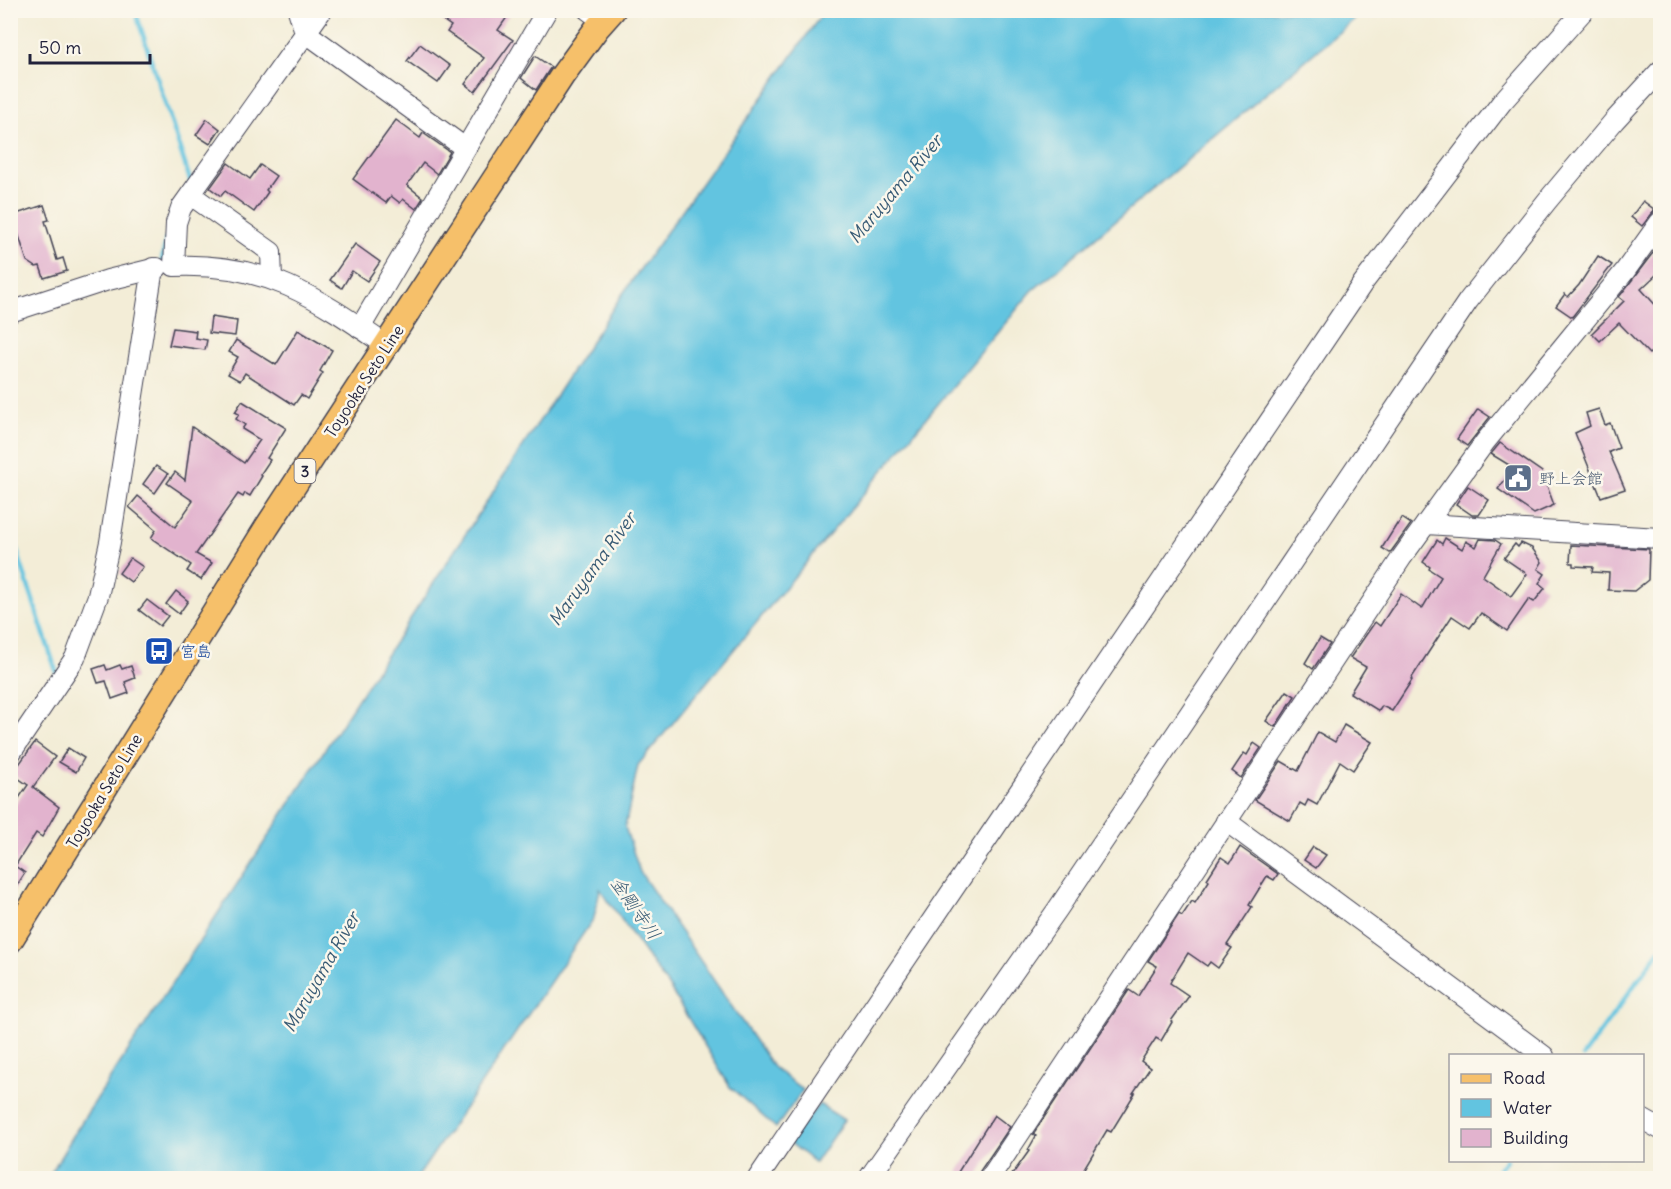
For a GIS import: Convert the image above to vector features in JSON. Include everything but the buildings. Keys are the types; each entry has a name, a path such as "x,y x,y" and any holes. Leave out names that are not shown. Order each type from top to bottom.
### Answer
{"main road":[{"name":"Toyooka Seto Line","path":"10,941 267,528 562,76 597,13"}],"street":[{"path":"298,10 305,32 465,148"},
{"path":"10,754 75,658 101,584 161,267 181,208 322,10"},
{"path":"360,328 547,10"},
{"path":"758,1179 1363,283 1502,102 1584,10"},
{"path":"869,1179 1058,910 1468,301 1569,174 1660,71"},
{"path":"191,195 271,252 272,279"},
{"path":"990,1179 1370,604 1426,524 1485,442 1625,271 1660,222"},
{"path":"10,312 108,280 161,267 193,265 237,269 272,279 306,294 387,346"},
{"path":"1426,524 1660,538"},
{"path":"1227,821 1541,1054"},
{"path":"1644,1120 1660,1129"}],"water":[{"path":"824,11 1364,11 1032,291 638,765 625,827 640,872 773,1067 803,1090 776,1128 730,1087 671,990 600,889 594,918 417,1178 48,1178 79,1126 619,299"},
{"path":"819,1104 844,1120 815,1163 789,1142"}],"waterway":[{"path":"135,10 191,183"},
{"path":"161,266 166,239"},
{"path":"10,530 57,674"},
{"path":"1584,1054 1660,950"},
{"path":"1493,1178 1505,1162"}],"place":[{"name":"野上会館","path":"1518,478"},
{"name":"宮島","path":"159,651"}],"water label":[{"name":"Maruyama River","path":"895,189"},
{"name":"Maruyama River","path":"592,569"},
{"name":"金剛寺川","path":"636,908"},
{"name":"Maruyama River","path":"321,972"}]}
